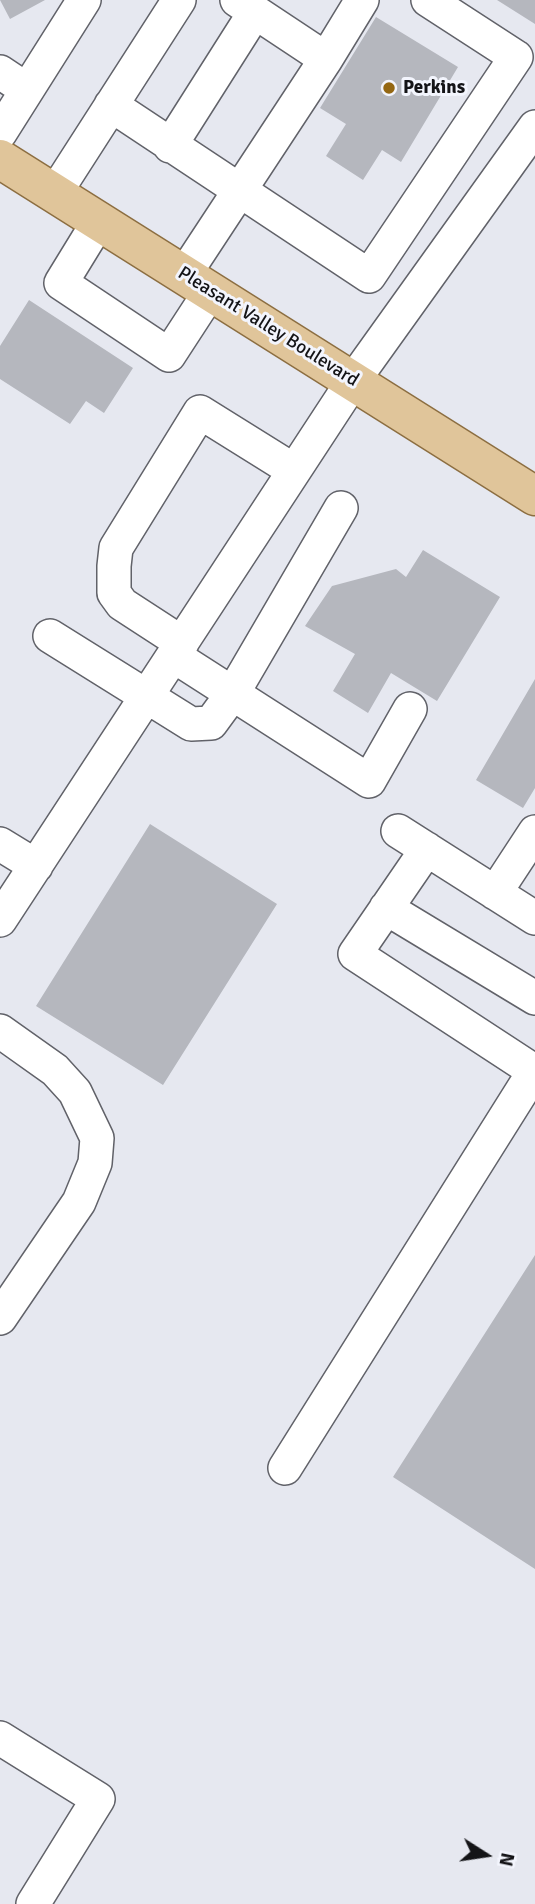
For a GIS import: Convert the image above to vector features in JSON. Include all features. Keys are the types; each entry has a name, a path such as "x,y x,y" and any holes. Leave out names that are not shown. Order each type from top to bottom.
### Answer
{"main road":[{"name":"Pleasant Valley Boulevard","path":"0,159 535,496"}],"lane":[{"path":"0,133 13,81 84,0"},
{"path":"55,193 179,0"},
{"path":"99,221 61,283 169,355 197,283 238,191 362,0"},
{"path":"111,105 369,276 516,57 428,0"},
{"path":"170,146 246,6 326,59"},
{"path":"0,920 353,381 535,127"},
{"path":"293,470 200,412 116,548 114,593 122,604 233,693 369,781 410,709"},
{"path":"50,636 191,724 211,723 233,693 341,508"},
{"path":"398,831 535,918"},
{"path":"495,893 535,832"},
{"path":"0,844 36,866"},
{"path":"285,1468 535,1070 355,954 427,849"},
{"path":"386,908 535,998"},
{"path":"0,1031 55,1070 75,1092 97,1138 95,1163 79,1202 0,1318"},
{"path":"0,1738 98,1799 33,1904"}],"building":[{"path":"0,0 45,0 10,19"},
{"path":"497,0 535,0 535,24"},
{"name":"Perkins","path":"376,17 458,67 401,162 382,150 363,180 326,156 346,124 320,108"},
{"path":"29,300 133,368 104,413 86,401 70,424 0,379 0,346"},
{"path":"423,550 500,597 437,701 391,673 368,713 333,691 355,654 305,626 332,586 396,569 406,577"},
{"path":"535,679 535,788 523,808 476,780"},
{"path":"150,824 277,904 163,1085 36,1006"},
{"path":"535,1255 535,1569 393,1477"}],"place":[{"name":"Perkins","path":"389,88"}]}
